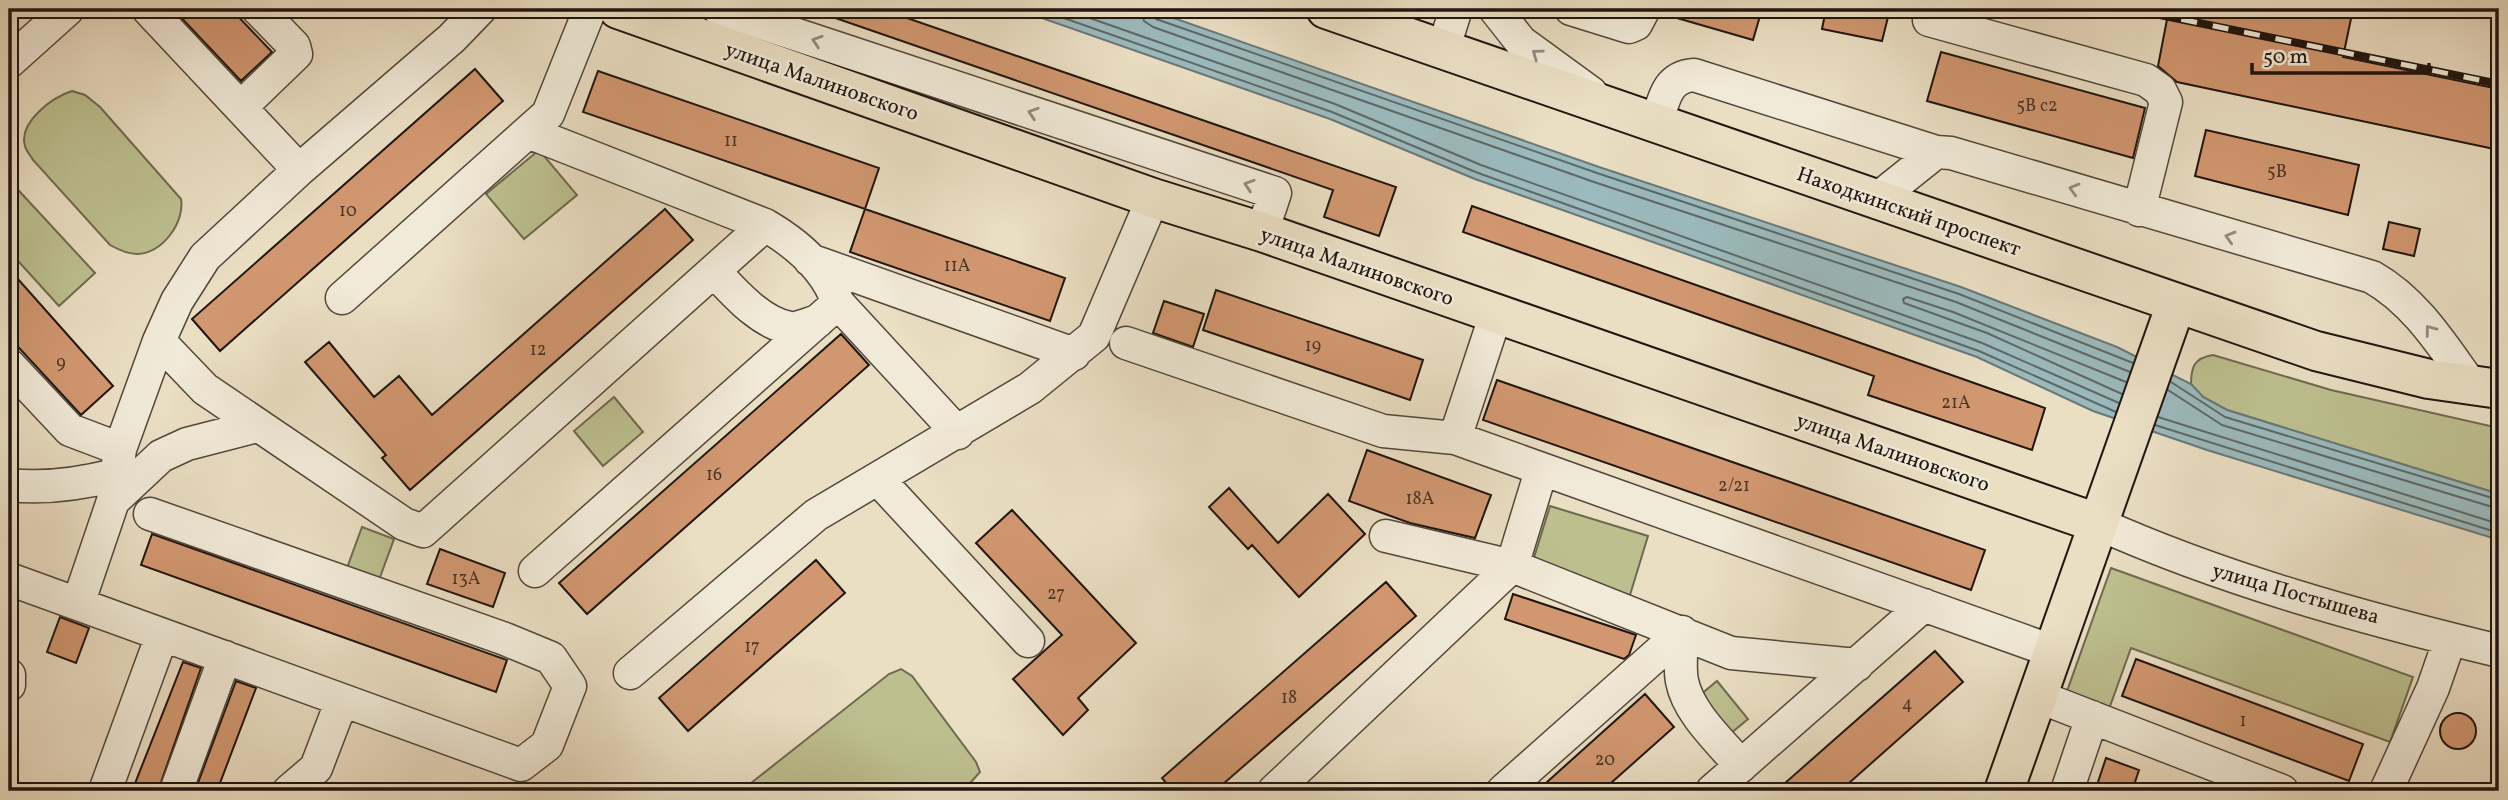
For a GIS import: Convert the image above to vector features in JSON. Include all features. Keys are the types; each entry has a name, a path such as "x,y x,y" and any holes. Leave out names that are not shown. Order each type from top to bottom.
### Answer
{"main road":[{"name":"улица Малиновского","path":"618,9 1153,198 1262,232 2097,523"},
{"name":"Находкинский проспект","path":"1326,9 2176,304 2366,365 2485,387"},
{"path":"2004,791 2176,304"}],"street":[{"path":"9,62 68,9"},
{"path":"148,9 299,170"},
{"path":"241,107 296,54 294,46 258,9"},
{"path":"78,604 159,341 177,301 205,257 299,170 452,38 480,9"},
{"path":"342,298 548,114 590,9"},
{"path":"719,9 1275,193 1262,232"},
{"path":"1443,50 1456,9"},
{"path":"1495,9 1521,42 1612,108"},
{"path":"1571,9 1629,27 1636,24 1644,9"},
{"path":"1928,20 2146,80 2160,90 2166,102 2139,211"},
{"path":"1656,124 1671,82 1680,76 1694,75 1936,152 1951,153 2139,211 2372,277 2394,289 2485,387"},
{"path":"528,132 765,225 796,243 833,288 828,312 535,571"},
{"path":"1876,200 1936,152"},
{"path":"630,673 800,528 1030,388 1094,336 1153,198"},
{"path":"159,341 205,389 404,524 423,531 765,225"},
{"path":"810,260 1074,354"},
{"path":"714,271 739,298 768,318 792,328 828,312"},
{"path":"828,312 958,433"},
{"path":"1455,438 1496,314"},
{"path":"1126,343 1383,431 1455,438 1541,471 2052,651"},
{"path":"9,365 116,475"},
{"path":"9,485 33,488 69,485 116,475 187,444 257,426"},
{"path":"1274,791 1512,566 1541,471"},
{"path":"878,479 1028,641"},
{"path":"9,579 521,765 547,745 570,686 551,658 505,639 150,514"},
{"name":"улица Постышева","path":"2097,523 2169,555 2450,639 2499,651"},
{"path":"1387,536 1512,566 1731,653 1857,665"},
{"path":"1712,791 1924,606"},
{"path":"1682,632 1682,682 1698,712 1741,765"},
{"path":"1503,791 1682,632"},
{"path":"105,791 162,635"},
{"path":"2386,791 2433,688 2450,639"},
{"path":"176,791 225,657"},
{"path":"9,675 9,685"},
{"path":"2037,696 2092,717 2237,782 2282,791"},
{"path":"289,791 316,768 342,700"},
{"path":"2067,791 2092,717"}],"green space":[{"path":"72,91 85,95 100,107 181,199 176,226 163,242 147,252 133,254 110,245 26,150 24,137 32,120 47,105"},
{"path":"539,150 577,195 524,239 486,194"},
{"path":"9,180 95,273 59,306 9,251"},
{"path":"2213,355 2331,390 2499,428 2499,494 2227,410 2203,397 2191,384 2195,364 2202,358"},
{"path":"614,397 643,432 603,466 574,431"},
{"path":"1550,506 1648,536 1626,608 1528,577"},
{"path":"362,527 394,539 379,580 347,568"},
{"path":"2111,568 2413,677 2390,742 2131,648 2109,709 2066,694"},
{"path":"901,669 912,676 976,762 980,772 963,791 741,791 889,674"},
{"path":"1717,681 1748,719 1730,734 1699,696"}],"water":[{"path":"1016,9 1148,9 1599,167 1961,287 2117,347 2191,384 2203,397 2227,410 2499,494 2499,540 2207,450 2093,411 1977,357 1475,179 1330,119"}],"building":[{"path":"173,9 231,9 272,52 241,81"},
{"path":"818,9 881,9 1396,187 1379,236 1324,217 1333,190 818,12"},
{"path":"1664,9 1762,9 1753,40 1663,14"},
{"path":"1826,9 1890,9 1882,41 1822,29"},
{"path":"2169,9 2353,9 2343,57 2499,89 2499,150 2177,82 2158,66"},
{"path":"1941,52 2145,108 2133,158 1927,101"},
{"path":"475,69 503,101 220,351 192,319"},
{"path":"598,71 879,168 865,209 583,112"},
{"path":"2206,130 2359,165 2348,215 2195,176"},
{"path":"1472,206 2045,408 2032,450 1868,395 1874,376 1463,232"},
{"path":"665,209 693,240 410,490 382,458 386,455 305,362 329,342 374,397 399,376 432,415"},
{"path":"865,209 1065,278 1050,321 850,252"},
{"path":"2389,222 2420,229 2414,256 2383,249"},
{"path":"9,269 113,386 81,415 9,337"},
{"path":"1216,290 1423,360 1410,400 1203,330"},
{"path":"1164,301 1204,314 1193,347 1153,333"},
{"path":"841,334 869,365 587,614 559,583"},
{"path":"1497,380 1985,550 1971,590 1483,420"},
{"path":"1367,450 1491,495 1475,538 1410,523 1349,501"},
{"path":"1229,488 1278,543 1328,494 1365,534 1299,597 1252,545 1248,549 1209,507"},
{"path":"1012,510 1136,643 1078,698 1088,710 1063,735 1013,679 1062,635 976,543"},
{"path":"152,534 507,660 496,692 141,565"},
{"path":"440,549 505,573 493,607 427,584"},
{"path":"816,560 845,593 688,731 659,698"},
{"path":"1386,582 1416,616 1215,791 1173,791 1162,778"},
{"path":"1513,594 1636,635 1629,655 1624,659 1505,619"},
{"path":"60,617 89,628 76,663 47,652"},
{"path":"1935,651 1963,682 1840,791 1776,791"},
{"path":"2136,659 2363,744 2349,781 2122,696"},
{"path":"183,662 201,668 158,791 132,791"},
{"path":"236,681 256,688 217,791 195,791"},
{"path":"1645,694 1674,727 1602,791 1537,791"},
{"path":"2458,713 2471,718 2476,731 2471,744 2458,749 2445,744 2440,731 2445,718"},
{"path":"2106,758 2139,770 2132,791 2095,791"}],"railway":[{"path":"2150,13 2499,84"}]}
